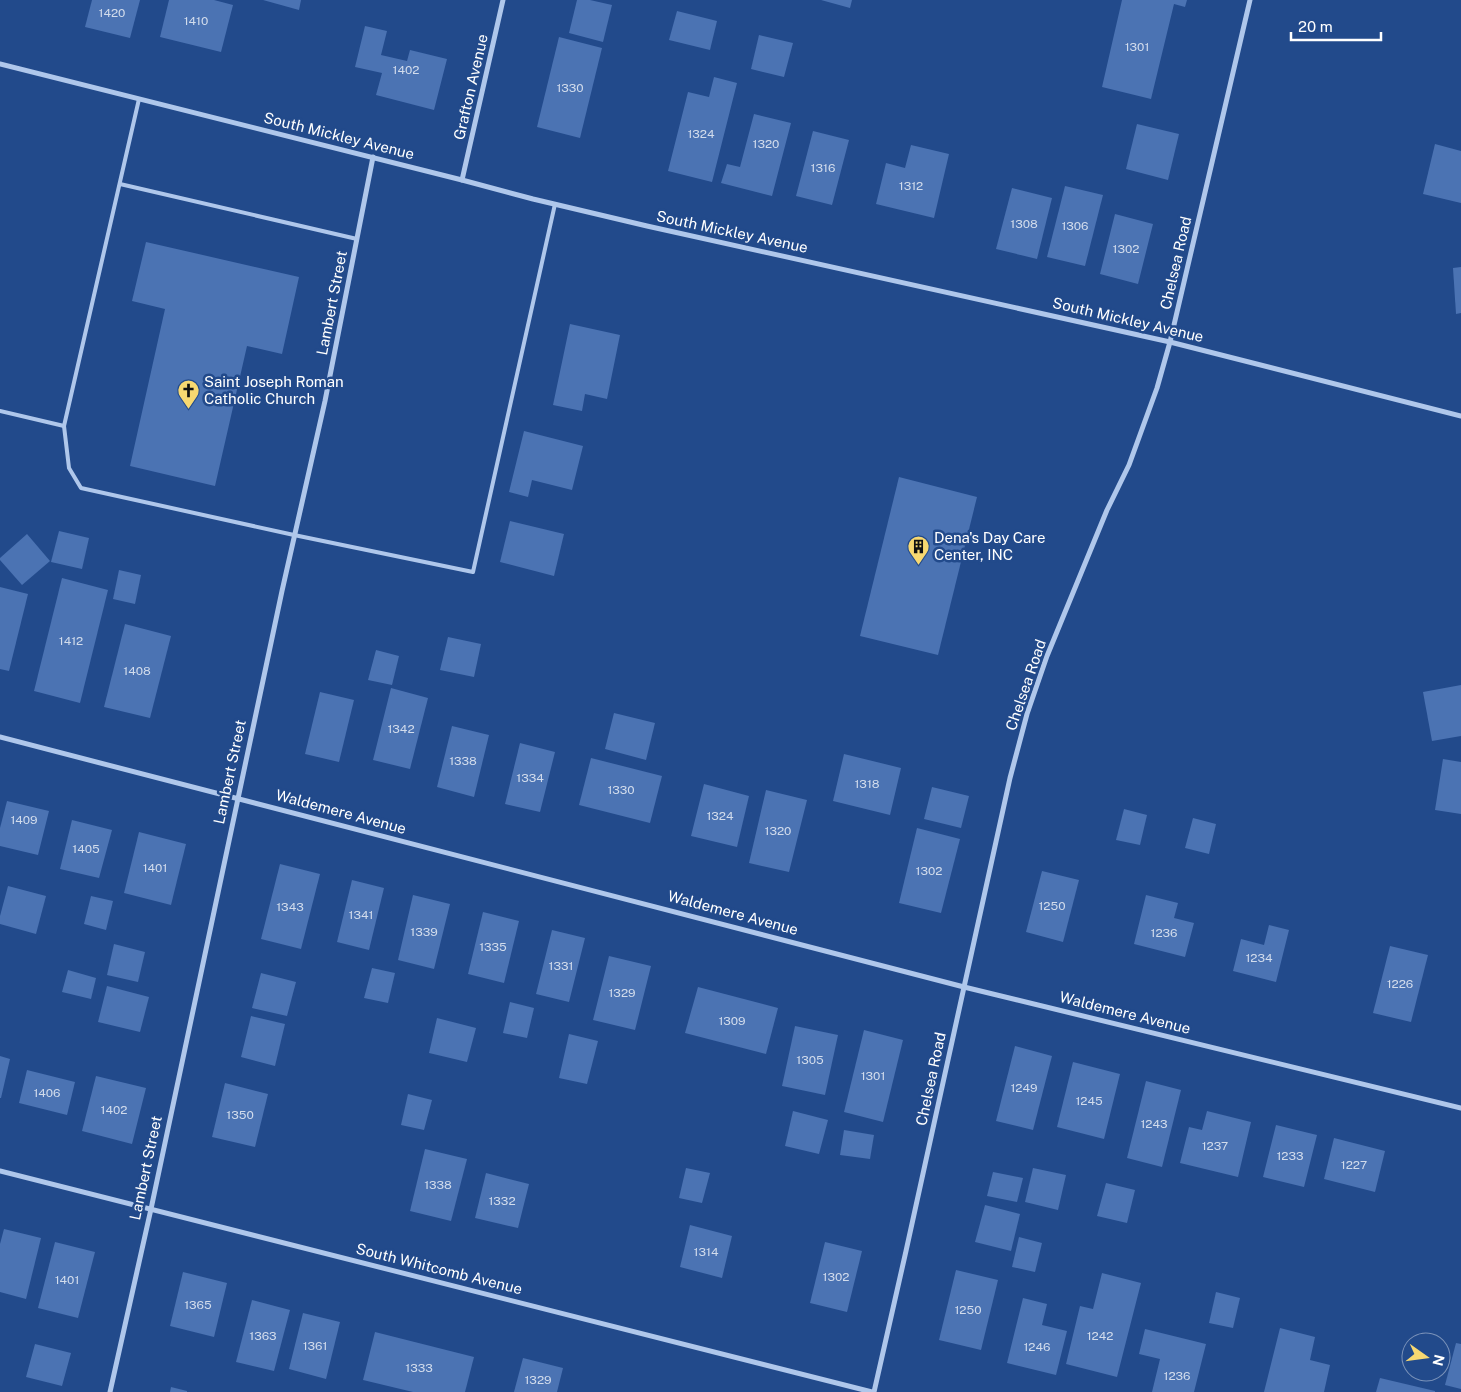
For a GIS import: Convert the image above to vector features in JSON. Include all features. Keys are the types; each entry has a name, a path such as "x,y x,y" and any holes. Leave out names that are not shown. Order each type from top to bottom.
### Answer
{"street":[{"name":"Grafton Avenue","path":"462,180 503,0"},
{"name":"Chelsea Road","path":"873,1392 906,1252 1010,778 1027,714 1047,656 1108,510 1129,465 1157,388 1170,342 1250,0"},
{"name":"South Mickley Avenue","path":"0,64 555,204 1170,342 1461,416"},
{"name":"Lambert Street","path":"110,1392 151,1209 294,535 325,401 373,157"},
{"name":"Waldemere Avenue","path":"0,737 964,986 1461,1108"},
{"name":"South Whitcomb Avenue","path":"0,1171 873,1392"}],"lane":[{"path":"139,99 64,426 69,468 81,488 473,572 555,204"},
{"path":"120,184 357,239"},
{"path":"0,411 64,426"}],"building":[{"path":"92,0 140,0 130,38 85,27"},
{"path":"169,0 214,0 233,5 221,52 160,37"},
{"path":"263,0 301,0 299,10"},
{"path":"577,0 590,0 612,5 603,42 569,33"},
{"path":"821,0 852,0 850,8"},
{"path":"1122,0 1187,0 1185,7 1174,4 1151,99 1102,87"},
{"path":"677,11 717,21 710,50 669,40"},
{"path":"365,26 387,31 381,55 407,61 410,50 447,59 434,110 376,95 382,73 355,67"},
{"path":"759,35 793,43 784,77 751,69"},
{"path":"559,37 602,48 580,138 537,127"},
{"path":"714,77 737,83 712,182 668,171 688,92 709,97"},
{"path":"754,114 791,123 772,196 721,183 727,164 740,167"},
{"path":"1137,124 1179,134 1168,180 1126,169"},
{"path":"813,131 849,140 832,205 796,196"},
{"path":"1435,144 1461,151 1461,203 1423,194"},
{"path":"911,145 949,154 934,218 876,204 886,163 905,168"},
{"path":"1065,186 1103,195 1085,266 1047,257"},
{"path":"1012,188 1052,198 1037,259 996,249"},
{"path":"1115,214 1153,224 1138,284 1100,274"},
{"name":"Saint Joseph Roman Catholic Church","path":"146,242 299,277 282,354 247,346 215,486 130,466 165,309 132,301"},
{"path":"1461,267 1461,313 1456,314 1453,268"},
{"path":"570,324 620,335 607,399 585,394 582,411 553,405"},
{"path":"524,431 583,446 572,490 532,480 528,497 509,492"},
{"name":"Dena's Day Care Center, INC","path":"899,477 977,497 938,655 860,636"},
{"path":"510,521 564,534 554,576 500,562"},
{"path":"59,531 89,538 82,569 51,562"},
{"path":"27,534 50,561 22,585 0,558"},
{"path":"119,570 141,575 135,604 113,599"},
{"path":"62,578 108,590 80,703 34,691"},
{"path":"0,587 28,594 9,671 0,669"},
{"path":"125,624 171,636 150,718 104,707"},
{"path":"448,637 481,644 474,677 440,670"},
{"path":"376,650 399,656 392,685 368,680"},
{"path":"1461,685 1461,736 1432,741 1423,692"},
{"path":"391,688 428,698 410,769 373,760"},
{"path":"320,692 354,700 339,762 305,754"},
{"path":"614,713 655,723 646,760 605,749"},
{"path":"452,726 489,735 474,797 437,787"},
{"path":"520,743 555,752 540,812 505,804"},
{"path":"844,754 901,768 890,815 833,801"},
{"path":"591,758 662,776 650,823 579,805"},
{"path":"1443,759 1461,762 1461,814 1435,810"},
{"path":"704,784 749,796 737,847 691,836"},
{"path":"932,787 969,796 961,828 924,819"},
{"path":"766,790 807,800 789,872 749,863"},
{"path":"7,801 49,811 38,855 0,846 0,828"},
{"path":"1124,809 1147,815 1140,845 1116,840"},
{"path":"1193,818 1216,824 1209,854 1185,848"},
{"path":"72,820 112,830 99,878 60,869"},
{"path":"917,828 960,839 941,913 899,903"},
{"path":"139,832 186,844 171,905 124,893"},
{"path":"280,864 320,874 301,949 261,939"},
{"path":"1042,871 1079,880 1063,942 1026,932"},
{"path":"352,880 384,888 369,950 337,942"},
{"path":"8,886 46,896 36,934 0,924 0,916"},
{"path":"413,895 450,904 434,969 398,960"},
{"path":"1146,895 1178,903 1174,918 1194,923 1185,957 1134,944"},
{"path":"91,896 113,901 106,930 84,924"},
{"path":"483,912 519,921 504,983 468,974"},
{"path":"1269,925 1289,930 1276,982 1233,971 1241,939 1264,945"},
{"path":"552,930 585,938 569,1002 536,994"},
{"path":"114,944 145,952 138,982 107,975"},
{"path":"1390,946 1428,955 1411,1022 1373,1013"},
{"path":"609,956 651,966 635,1030 593,1020"},
{"path":"372,968 395,973 388,1003 364,998"},
{"path":"68,970 96,978 91,999 62,992"},
{"path":"261,973 296,982 287,1016 252,1008"},
{"path":"107,986 149,997 140,1032 98,1022"},
{"path":"698,987 778,1008 766,1054 685,1033"},
{"path":"510,1002 534,1008 527,1038 503,1033"},
{"path":"251,1016 285,1024 275,1066 241,1057"},
{"path":"437,1018 476,1028 467,1062 429,1053"},
{"path":"795,1026 838,1035 825,1095 782,1086"},
{"path":"864,1030 903,1040 883,1122 844,1112"},
{"path":"569,1034 598,1041 587,1084 559,1078"},
{"path":"1015,1046 1052,1056 1033,1130 996,1121"},
{"path":"0,1056 10,1059 1,1098 0,1098"},
{"path":"1073,1062 1120,1074 1104,1139 1057,1127"},
{"path":"27,1070 75,1082 67,1115 19,1103"},
{"path":"96,1076 146,1088 132,1144 82,1131"},
{"path":"1146,1081 1181,1090 1162,1167 1127,1158"},
{"path":"225,1083 268,1094 255,1147 212,1137"},
{"path":"408,1094 432,1100 424,1130 401,1125"},
{"path":"793,1111 828,1120 819,1154 785,1146"},
{"path":"1207,1111 1251,1122 1238,1177 1180,1163 1189,1127 1202,1130"},
{"path":"1276,1125 1317,1135 1304,1187 1263,1177"},
{"path":"844,1130 874,1135 870,1159 840,1155"},
{"path":"1334,1138 1385,1151 1375,1192 1324,1179"},
{"path":"425,1149 467,1159 451,1221 410,1211"},
{"path":"686,1168 710,1173 702,1203 679,1198"},
{"path":"1033,1168 1066,1175 1058,1210 1025,1202"},
{"path":"993,1172 1023,1178 1017,1202 987,1196"},
{"path":"486,1173 529,1184 518,1228 475,1218"},
{"path":"1106,1183 1135,1190 1127,1223 1097,1216"},
{"path":"985,1205 1020,1214 1011,1251 975,1242"},
{"path":"690,1225 732,1236 722,1278 680,1267"},
{"path":"4,1229 41,1238 26,1299 0,1292 0,1244"},
{"path":"1019,1237 1042,1243 1035,1272 1012,1267"},
{"path":"55,1242 95,1252 78,1318 38,1308"},
{"path":"825,1242 862,1251 847,1312 810,1303"},
{"path":"956,1270 998,1280 981,1350 939,1340"},
{"path":"183,1272 227,1283 214,1337 170,1326"},
{"path":"1102,1273 1141,1283 1117,1377 1066,1364 1080,1306 1093,1309"},
{"path":"1216,1292 1240,1298 1233,1328 1209,1323"},
{"path":"1023,1298 1047,1304 1042,1325 1067,1331 1056,1375 1007,1363"},
{"path":"252,1300 290,1310 274,1371 236,1362"},
{"path":"303,1313 340,1322 326,1379 289,1369"},
{"path":"1280,1328 1315,1337 1310,1360 1330,1365 1324,1392 1264,1392"},
{"path":"1145,1329 1206,1344 1194,1392 1152,1392 1160,1359 1139,1354"},
{"path":"375,1332 474,1357 465,1392 413,1392 363,1380"},
{"path":"1456,1343 1461,1344 1461,1389 1445,1385 1446,1382 1451,1382 1451,1362"},
{"path":"35,1344 71,1353 62,1386 26,1377"},
{"path":"523,1358 563,1368 557,1392 514,1392"},
{"path":"1380,1378 1435,1391 1435,1392 1376,1392"},
{"path":"171,1387 187,1391 187,1392 170,1392"}],"place":[{"name":"Saint Joseph Roman Catholic Church","path":"188,410"},
{"name":"Dena's Day Care Center, INC","path":"918,566"}]}
